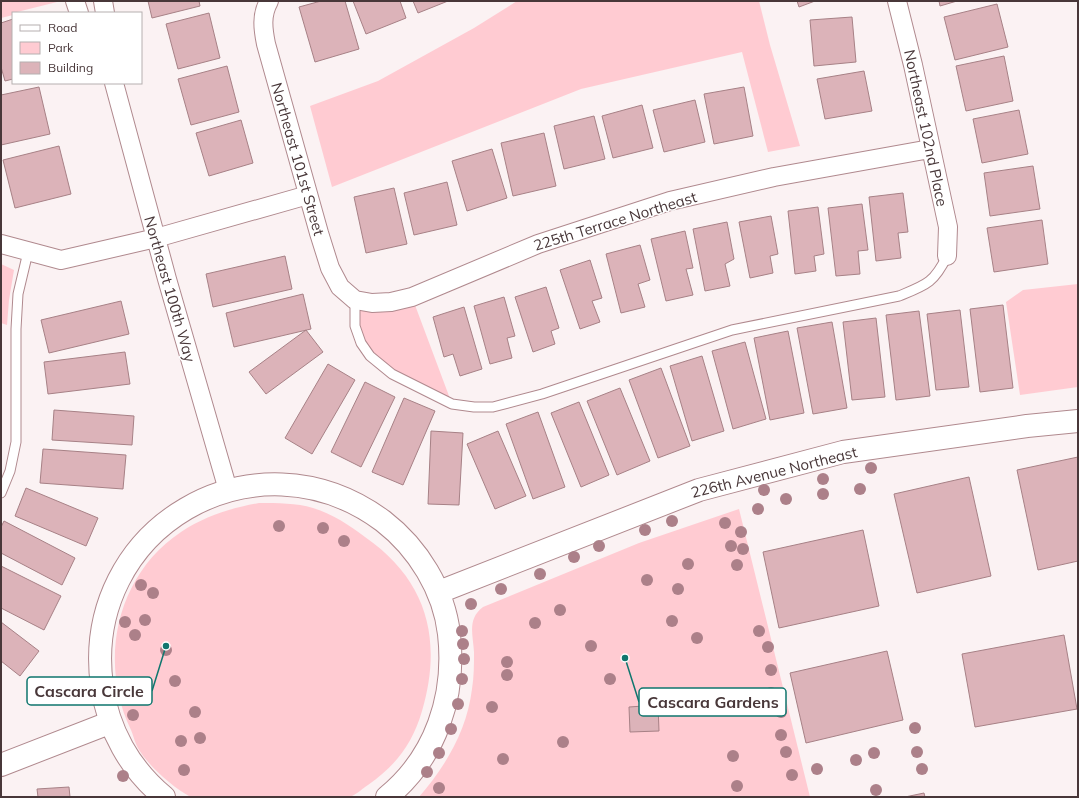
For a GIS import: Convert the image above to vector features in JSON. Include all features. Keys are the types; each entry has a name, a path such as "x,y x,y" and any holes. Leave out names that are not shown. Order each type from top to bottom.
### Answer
{"street":[{"path":"75,1 79,12"},
{"path":"103,1 105,12"},
{"name":"Northeast 102nd Place","path":"896,1 913,65 948,227 947,256"},
{"name":"Northeast 101st Street","path":"267,5 263,28 266,44 308,195 330,268 340,287 355,300"},
{"name":"Northeast 100th Way","path":"113,84 228,490"},
{"name":"225th Terrace Northeast","path":"355,300 372,303 392,302 412,297 538,244 670,201 774,177 930,149"},
{"path":"1,244 61,260 156,238 308,195"},
{"name":"226th Avenue Northeast","path":"439,592 699,490 732,480 753,476 843,452 1078,420"},
{"path":"164,797 153,788 131,762 110,723 104,701 99,668 101,634 109,601 124,571 143,544 167,520 196,503 228,490 264,484 300,485 334,494 367,509 395,531 419,557 439,592 448,622 452,658 449,694 439,728 422,760 399,787 386,797"},
{"path":"1,765 110,723"}],"lane":[{"path":"1,493 10,471 16,442 16,329 18,294 28,252"},
{"path":"355,300 355,326 361,343 370,356 392,374 452,404 474,407 493,407 542,394 732,330 899,296 922,287 935,278 942,268 947,256"}],"green space":[{"path":"1,1 61,1 12,12 12,15 1,18"},
{"path":"517,1 759,1 770,45 800,146 768,152 742,52 581,89 332,187 310,106 378,81 474,28"},
{"path":"1,264 14,270 7,325 1,323"},
{"path":"1078,284 1078,387 1020,395 1006,302 1023,290"},
{"path":"412,297 452,404 392,374 361,343 355,300"},
{"path":"259,503 307,506 327,513 347,524 386,554 403,572 416,592 425,613 430,636 431,659 428,685 418,723 408,744 395,762 387,770 352,796 189,796 167,780 151,766 145,758 136,744 121,704 116,676 115,649 119,622 128,596 141,572 159,550 190,526 218,513"},
{"path":"739,509 810,797 419,797 438,773 454,747 465,719 473,680 474,652 472,628 475,617 483,607 639,543"}],"building":[{"path":"148,1 199,1 200,6 152,18"},
{"path":"321,1 345,1 359,49 315,62 299,7"},
{"path":"353,1 400,1 406,18 366,34"},
{"path":"413,1 448,1 418,13"},
{"path":"797,1 815,1 799,7"},
{"path":"939,1 957,1 940,6"},
{"path":"997,4 1008,47 955,60 944,17"},
{"path":"209,13 220,58 178,69 166,24"},
{"path":"852,17 856,62 814,66 810,20"},
{"path":"12,19 12,79 5,81 1,67 1,23"},
{"path":"1004,56 1013,101 966,111 956,66"},
{"path":"227,66 239,112 191,125 178,79"},
{"path":"864,71 872,111 825,119 817,79"},
{"path":"39,87 50,134 1,145 1,95"},
{"path":"744,87 753,136 714,144 704,94"},
{"path":"695,100 705,142 664,152 653,110"},
{"path":"642,105 653,148 613,158 602,116"},
{"path":"1019,110 1028,154 982,163 973,119"},
{"path":"594,116 605,159 564,169 554,126"},
{"path":"241,120 253,163 209,176 196,133"},
{"path":"544,133 556,186 513,196 501,143"},
{"path":"59,146 71,194 15,208 3,160"},
{"path":"492,149 507,198 467,211 452,161"},
{"path":"1033,166 1040,209 990,216 984,173"},
{"path":"447,182 457,225 414,235 404,193"},
{"path":"394,188 407,244 366,253 354,197"},
{"path":"903,193 908,232 898,233 901,258 876,261 869,197"},
{"path":"862,204 868,250 858,251 860,274 836,276 828,208"},
{"path":"818,207 824,254 814,256 816,271 795,274 788,211"},
{"path":"771,216 778,254 770,256 773,273 750,278 739,222"},
{"path":"1042,220 1048,264 994,272 987,228"},
{"path":"727,222 734,259 725,264 730,286 705,291 693,229"},
{"path":"685,231 693,268 686,269 693,295 666,301 651,239"},
{"path":"640,245 650,280 638,284 645,307 621,313 606,254"},
{"path":"285,256 292,289 213,307 206,274"},
{"path":"590,260 602,298 592,301 600,322 580,329 560,270"},
{"path":"546,287 559,328 551,331 555,344 533,352 515,297"},
{"path":"303,294 311,329 234,347 226,313"},
{"path":"504,297 515,336 507,338 512,358 490,364 474,306"},
{"path":"121,301 129,334 49,353 41,320"},
{"path":"1003,305 1013,388 980,392 970,309"},
{"path":"464,307 482,369 460,376 453,354 444,357 433,317"},
{"path":"960,310 969,387 936,390 927,314"},
{"path":"919,311 930,396 896,400 886,315"},
{"path":"876,318 885,397 852,400 843,322"},
{"path":"832,322 847,408 813,414 797,328"},
{"path":"306,330 323,352 266,394 249,372"},
{"path":"788,331 804,413 770,420 754,338"},
{"path":"745,342 766,419 733,429 712,351"},
{"path":"125,352 130,384 48,394 44,362"},
{"path":"702,356 724,431 692,441 670,366"},
{"path":"328,364 355,380 312,454 285,438"},
{"path":"661,368 690,446 658,458 629,380"},
{"path":"365,382 395,397 361,467 331,452"},
{"path":"620,388 650,461 617,475 587,401"},
{"path":"404,398 435,411 403,485 372,472"},
{"path":"579,402 609,475 581,487 551,413"},
{"path":"54,410 134,416 132,445 52,440"},
{"path":"538,412 565,487 533,499 506,424"},
{"path":"431,431 463,433 459,505 428,504"},
{"path":"498,431 526,496 495,509 467,444"},
{"path":"43,449 126,455 123,489 40,483"},
{"path":"1078,457 1078,561 1038,570 1017,470"},
{"path":"969,477 991,576 917,593 894,494"},
{"path":"26,488 98,518 86,546 15,516"},
{"path":"4,521 75,558 62,585 1,553 1,527"},
{"path":"863,530 879,606 779,628 763,552"},
{"path":"1,566 61,596 44,630 1,608"},
{"path":"1,622 39,651 20,676 1,661"},
{"path":"1064,635 1077,709 975,727 962,654"},
{"path":"887,651 903,720 806,743 790,673"},
{"path":"658,705 659,731 630,732 629,707"},
{"path":"69,787 70,797 38,797 37,789"},
{"path":"924,793 925,797 905,797"}],"place":[{"name":"Cascara Circle","path":"166,646"},
{"name":"Cascara Gardens","path":"625,658"}]}
